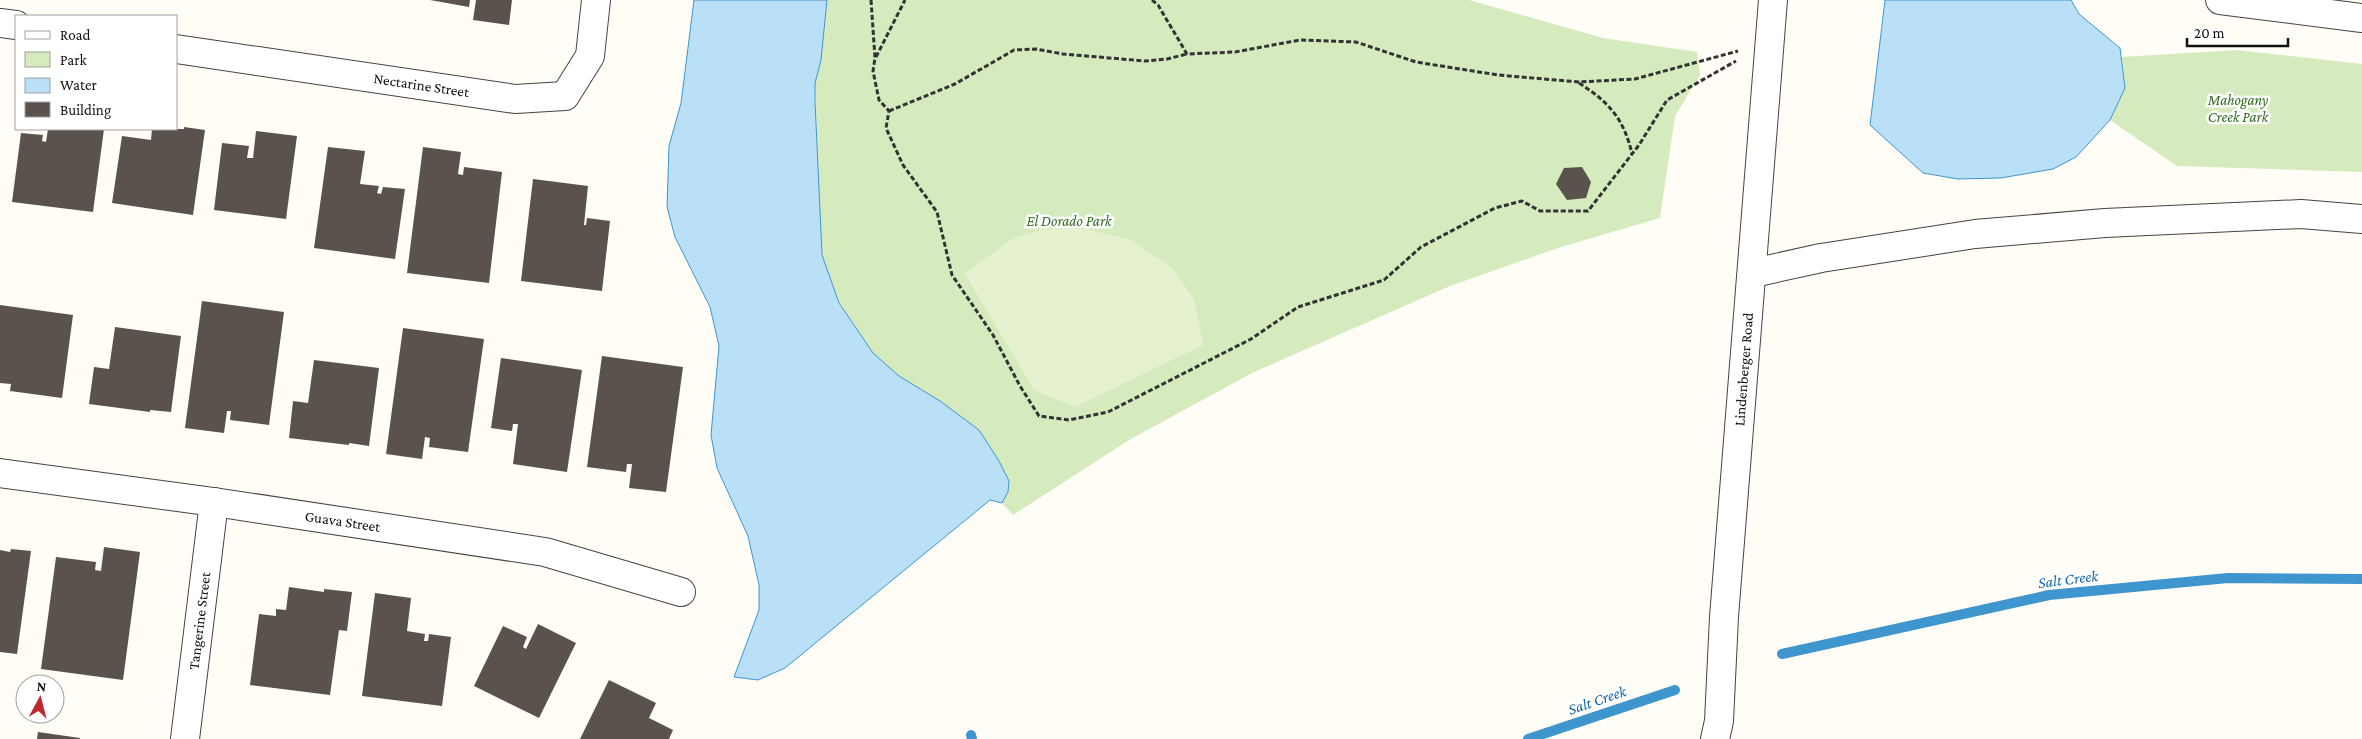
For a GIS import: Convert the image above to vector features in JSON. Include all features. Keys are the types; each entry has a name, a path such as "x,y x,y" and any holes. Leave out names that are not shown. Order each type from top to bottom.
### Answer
{"street":[{"name":"Nectarine Street","path":"178,49 516,99 566,96 590,56 596,0"},
{"path":"2220,0 2362,18"},
{"name":"Lindenberger Road","path":"1717,730 1724,617 1770,42 1766,2"},
{"path":"0,23 15,25"},
{"path":"1753,273 1821,258 1974,234 2105,223 2291,215 2362,219"},
{"name":"Guava Street","path":"0,474 214,502 545,552 681,592"},
{"name":"Tangerine Street","path":"185,739 214,502"}],"path":[{"path":"871,0 875,58 873,71 879,100 889,111"},
{"path":"875,58 905,0"},
{"path":"1152,0 1158,5 1187,54"},
{"path":"889,111 955,84 1014,50 1036,50 1145,60 1167,59 1187,54 1235,52 1300,40 1356,42 1416,62 1498,75 1578,82 1635,79 1770,42"},
{"path":"889,111 886,128 903,165 938,212 952,274 993,335 1020,386 1039,416 1069,420 1108,412 1251,339 1298,307 1384,280 1422,247 1495,208 1522,201 1540,211 1588,212 1632,154 1667,100 1770,42"},
{"path":"1578,82 1614,111 1628,135 1632,154"}],"green space":[{"name":"El Dorado Park","path":"827,0 1469,0 1603,38 1697,52 1700,75 1675,116 1660,218 1561,247 1450,286 1252,373 1129,440 1013,515 1002,503 1008,492 899,376 873,353 839,303 822,255 820,214 815,83 821,60"},
{"name":"Mahogany Creek Park","path":"2236,50 2362,64 2362,172 2177,166 2110,120 2125,88 2122,57"},
{"path":"1086,229 1131,240 1172,268 1194,299 1203,345 1075,407 1034,390 965,274 1015,237 1043,230"}],"water":[{"path":"694,0 827,0 821,60 815,83 815,101 822,255 839,303 873,353 899,376 940,401 979,430 999,461 1009,481 1008,492 1002,503 990,500 785,668 758,680 734,677 759,610 759,585 748,536 717,468 711,435 719,346 710,307 675,237 667,207 669,146 681,103"},
{"path":"1885,0 2071,0 2079,14 2120,48 2125,88 2110,120 2076,157 2053,169 2001,178 1958,179 1923,173 1870,125"}],"building":[{"path":"430,0 470,0 469,7"},
{"path":"476,0 512,0 509,25 473,20"},
{"path":"184,127 205,130 193,215 112,203 122,136 151,140 152,130 184,129"},
{"path":"48,130 104,130 93,212 12,202 21,133 43,135 42,141 46,142"},
{"path":"256,131 297,136 286,219 214,210 222,143 249,146 247,158 253,158"},
{"path":"328,147 365,151 360,184 379,186 377,193 381,194 383,187 405,189 395,259 314,248"},
{"path":"423,147 461,152 458,174 463,175 464,167 502,172 489,283 407,273"},
{"path":"1582,167 1591,182 1586,198 1567,200 1556,184 1564,168"},
{"path":"533,179 588,186 584,225 586,225 587,218 610,221 602,291 521,281"},
{"path":"202,301 284,312 269,425 230,420 231,411 227,411 224,433 185,428"},
{"path":"0,305 73,315 62,398 10,391 11,384 0,383"},
{"path":"115,327 181,336 171,412 150,410 150,412 89,404 94,367 109,369"},
{"path":"403,328 484,339 468,452 429,447 430,438 425,437 422,459 386,454"},
{"path":"602,356 683,367 666,492 629,488 632,464 627,464 626,472 587,467"},
{"path":"501,358 582,370 567,472 513,464 518,424 513,424 512,431 491,428"},
{"path":"314,360 379,368 369,446 289,438 293,401 308,403"},
{"path":"104,547 140,552 123,680 41,669 56,557 96,562 95,570 101,571"},
{"path":"11,549 31,551 17,654 0,652 0,550 10,552"},
{"path":"289,587 324,592 324,589 352,592 347,631 339,630 330,695 250,685 259,614 276,616 276,609 286,610"},
{"path":"375,593 411,598 407,631 425,634 424,641 428,641 429,634 451,637 442,706 362,696"},
{"path":"538,624 576,643 539,718 474,686 503,626 527,637 523,647 526,649"},
{"path":"609,680 656,703 649,718 673,730 669,739 580,739"},
{"path":"38,732 80,738 80,739 37,739"}],"waterway":[{"name":"Salt Creek","path":"1782,654 2049,595 2228,578 2362,579"},
{"name":"Salt Creek","path":"1528,739 1675,690"},
{"path":"971,735 972,739"}]}
